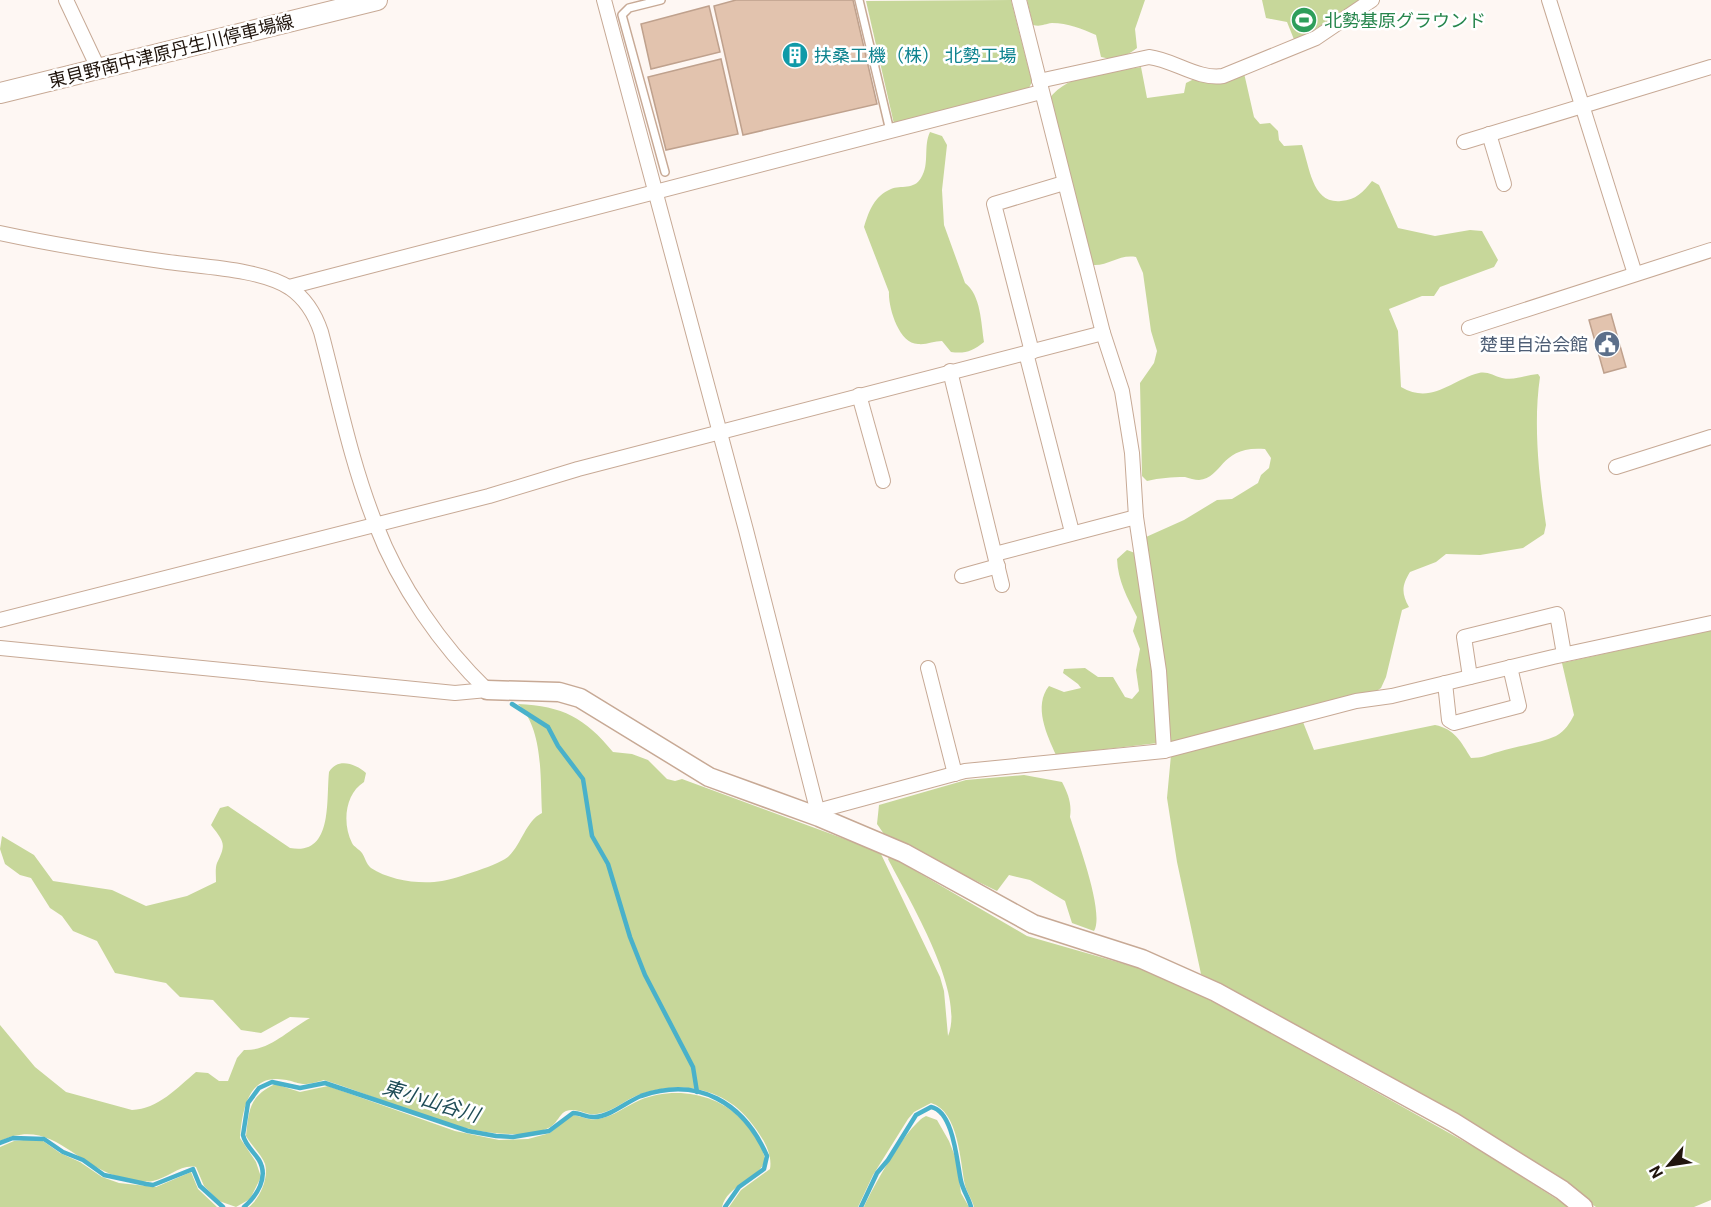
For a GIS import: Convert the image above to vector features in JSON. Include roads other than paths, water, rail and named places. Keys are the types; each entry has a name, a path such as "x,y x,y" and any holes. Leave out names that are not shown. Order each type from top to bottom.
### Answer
{"main road":[{"name":"東貝野南中津原丹生川停車場線","path":"0,93 377,0"}],"street":[{"path":"66,0 99,70"},
{"path":"604,0 746,530 818,814"},
{"path":"1019,0 1103,333 1122,391 1132,453 1136,517 1159,671 1164,751"},
{"path":"289,287 891,131 1040,86 1149,57 1163,58 1212,78 1223,76 1316,38 1372,0"},
{"path":"1549,0 1635,274"},
{"path":"1464,142 1711,67"},
{"path":"1489,134 1504,184"},
{"path":"1064,183 994,204 1072,532"},
{"path":"0,233 69,248 249,274 289,287 316,316 356,465 376,525 389,555 419,606 463,668 487,690"},
{"path":"1469,328 1711,250"},
{"path":"0,620 376,525 718,432 1103,333"},
{"path":"950,371 1002,585"},
{"path":"859,395 883,481"},
{"path":"1616,467 1711,437"},
{"path":"962,576 997,560 1072,532 1136,517"},
{"path":"1470,677 1464,637 1517,622 1557,614 1564,654"},
{"path":"818,814 955,774 1164,751 1356,701 1392,696 1564,654 1711,623"},
{"path":"0,648 455,693 487,690 559,692 580,698 709,777 818,814 904,853 1034,924 1142,959 1216,992 1453,1122 1562,1190 1583,1207"},
{"path":"1445,683 1449,720 1454,723 1519,706 1510,667"},
{"path":"928,668 955,774"}],"lane":[{"path":"661,0 629,8 622,15 665,172"},
{"path":"859,0 891,131"}],"waterway":[{"path":"512,704 548,727 558,746 583,779 592,836 608,864 630,937 645,975 693,1067 697,1092"},
{"name":"東小山谷川","path":"244,1207 257,1192 263,1173 259,1160 243,1135 248,1103 259,1088 272,1082 300,1088 325,1083 468,1131 513,1137 549,1131 573,1113 592,1117 601,1116 641,1096 682,1089 700,1092 732,1108 746,1121 767,1156 764,1169 739,1187 725,1207"},
{"name":"東小山谷川","path":"861,1207 877,1173 888,1160 916,1115 931,1107 939,1111 950,1128 962,1185 971,1207"},
{"name":"東小山谷川","path":"0,1143 13,1138 44,1139 63,1152 83,1160 104,1175 153,1185 193,1169 200,1186 223,1207"}],"place":[{"name":"北勢基原グラウンド","path":"1304,20"},
{"name":"扶桑工機（株） 北勢工場","path":"795,55"},
{"name":"楚里自治会館","path":"1607,344"}]}
